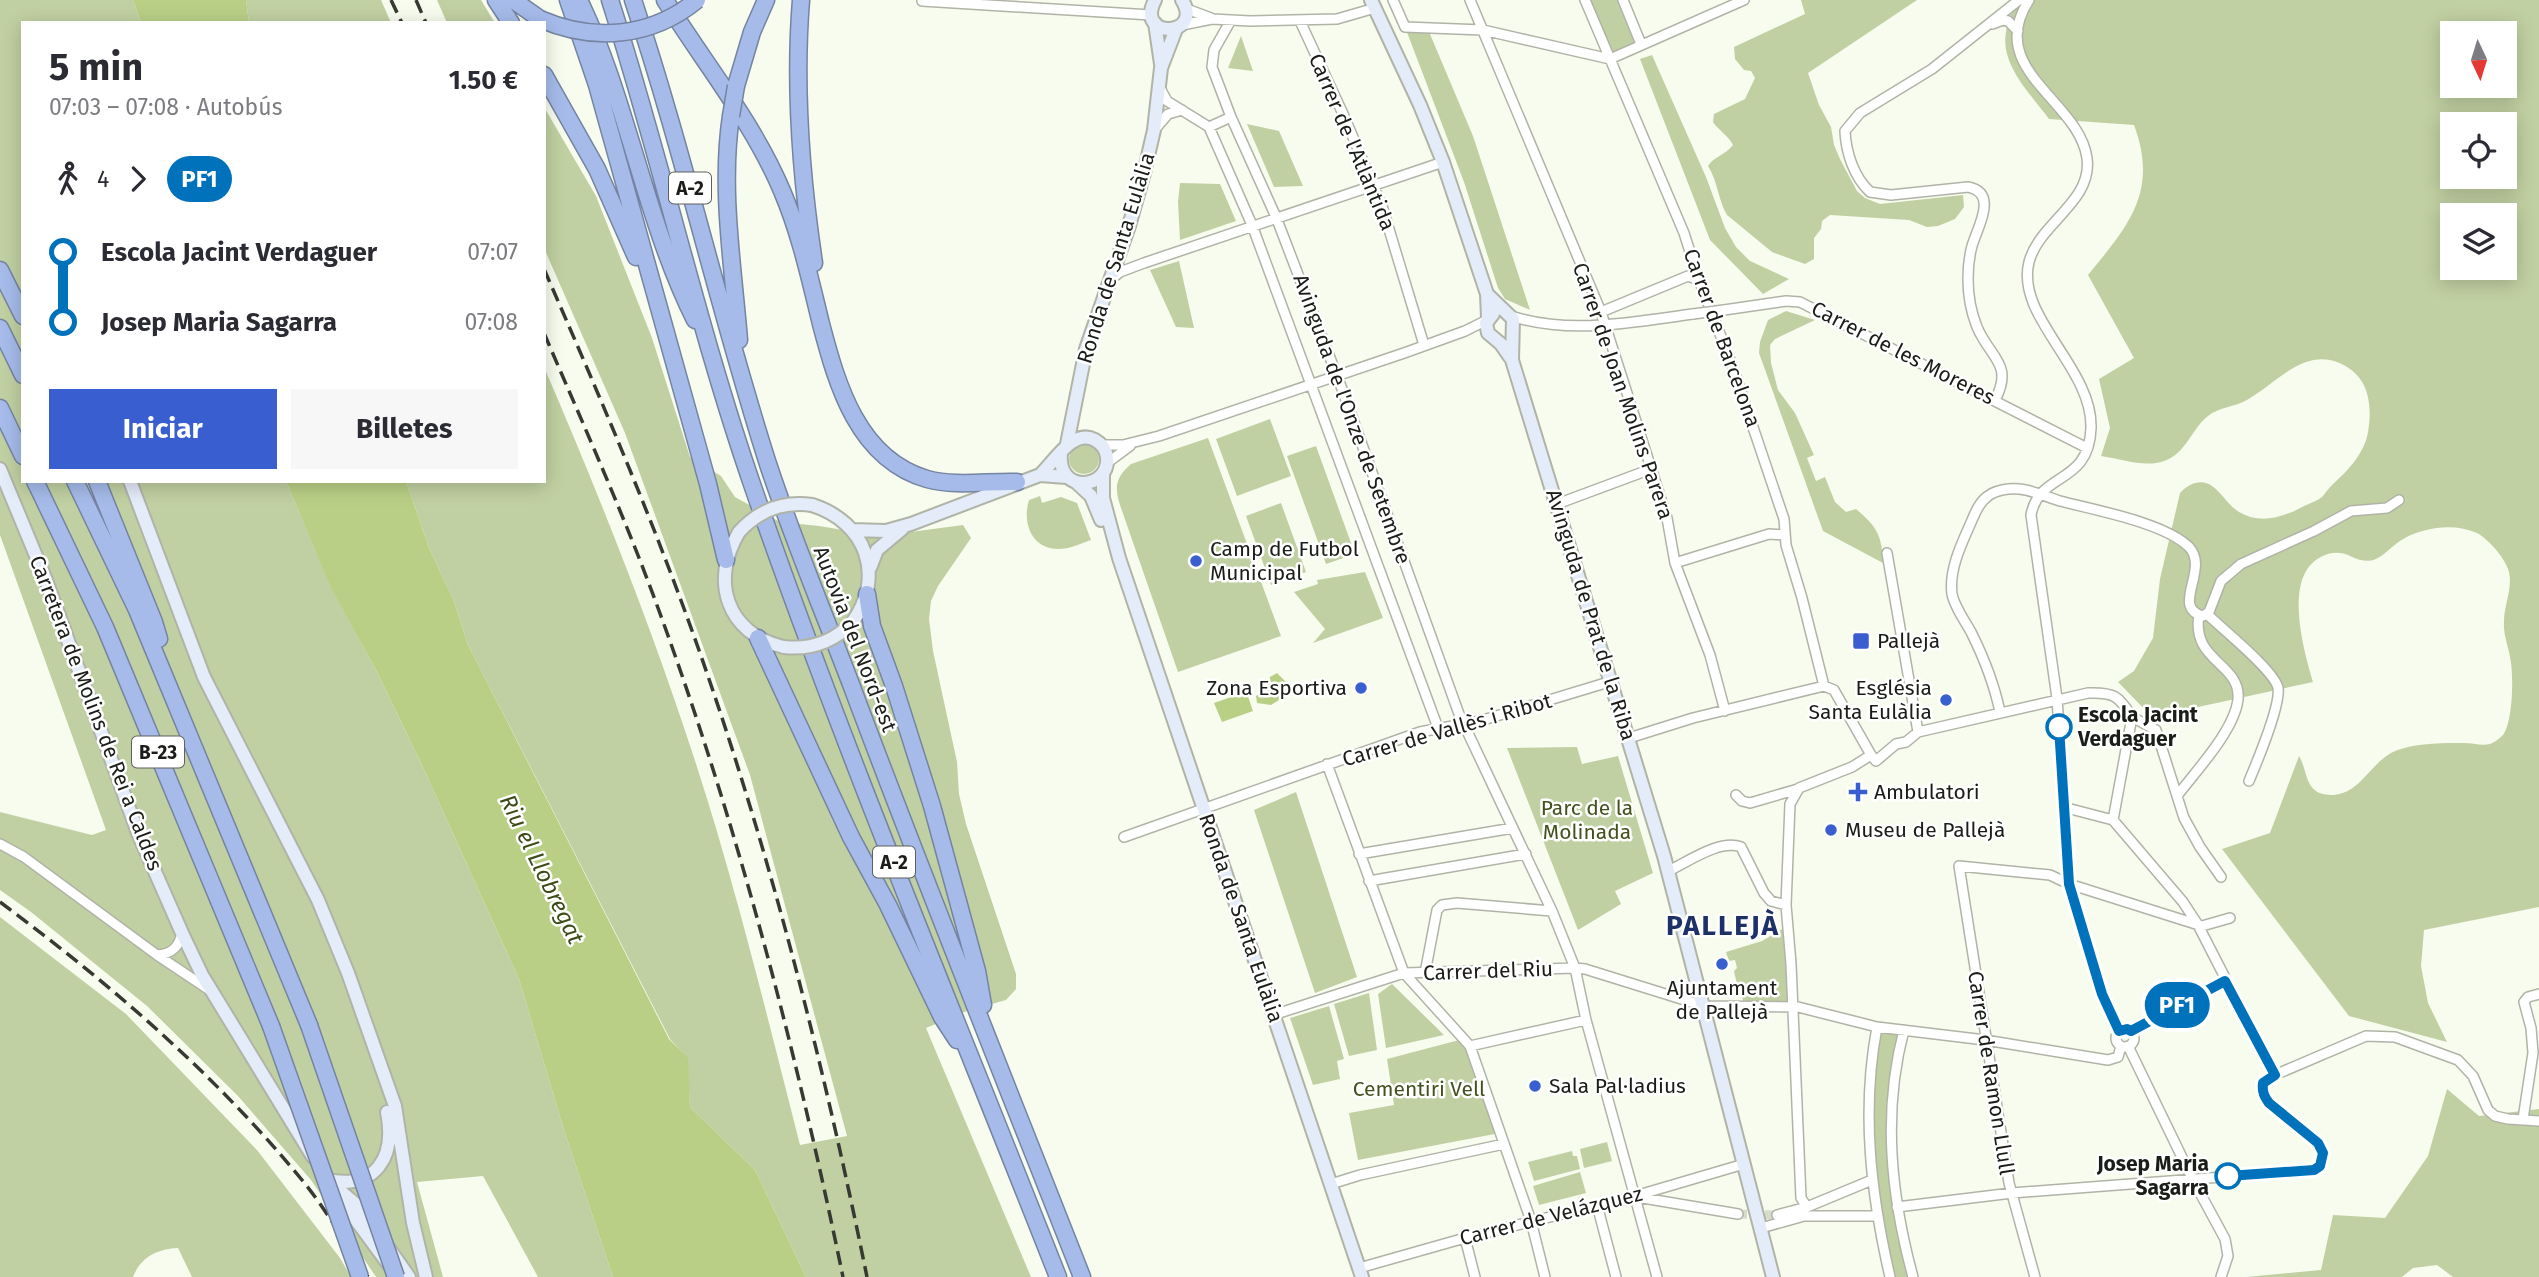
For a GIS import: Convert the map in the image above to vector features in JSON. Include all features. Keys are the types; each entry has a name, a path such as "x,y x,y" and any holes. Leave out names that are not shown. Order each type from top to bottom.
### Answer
{"highway":[{"path":"496,0 510,21"},
{"path":"513,0 546,21"},
{"path":"568,0 597,85 706,474 726,560"},
{"path":"579,0 600,49 671,266 714,360"},
{"name":"Autovia del Nord-est","path":"610,0 640,94 714,360 753,486 857,769 1058,1277"},
{"name":"Autovia del Nord-est","path":"633,0 662,86 769,465 800,552 1082,1277"},
{"path":"665,0 740,114 776,177 796,228 836,378 846,404 865,434 886,457 911,473 946,483 1017,482"},
{"path":"546,21 576,32 616,34 650,27 696,0"},
{"path":"742,377 727,163 736,86 752,32 766,0"},
{"path":"801,0 800,132 822,325"},
{"path":"546,79 612,199 662,321"},
{"path":"0,270 21,312"},
{"path":"0,328 21,371"},
{"path":"0,408 21,452"},
{"name":"B-23","path":"36,483 105,627 271,1026 360,1277"},
{"name":"B-23","path":"76,483 137,610 171,689 309,1025 397,1277"},
{"path":"98,483 154,622 171,689"},
{"path":"867,594 872,626 932,806 977,971 989,1039"},
{"path":"758,638 851,837 888,905 942,1017 975,1068"}],"main road":[{"name":"Ronda de Santa Eulàlia","path":"1064,449 1076,407 1083,362 1137,200 1154,130 1161,68 1153,19 1155,0"},
{"name":"Ronda de Santa Eulàlia","path":"1161,68 1187,14 1184,4"},
{"path":"1373,4 1443,162 1487,294 1490,327 1512,360"},
{"path":"1153,19 1165,30 1179,27"},
{"path":"0,260 21,297"},
{"path":"1487,294 1514,322 1512,360"},
{"path":"1490,327 1497,312 1507,314"},
{"path":"1490,327 1503,339 1512,332"},
{"name":"Avinguda de Prat de la Riba","path":"1512,360 1668,871 1773,1277"},
{"path":"1076,407 1090,438"},
{"path":"852,530 886,531 911,524 1040,475 1093,482 1105,468 1107,456 1102,446 1090,438 1082,437 1064,449 1040,475"},
{"path":"1064,449 1061,466 1072,480"},
{"name":"Ronda de Santa Eulàlia","path":"1105,468 1104,503 1119,558 1360,1273"},
{"name":"Carretera de Molins de Rei a Caldes","path":"0,470 46,580 138,833 202,975 327,1180 397,1277"},
{"name":"Ronda de Santa Eulàlia","path":"1072,480 1091,496 1108,540 1119,558"},
{"path":"131,483 204,677 318,901 348,973 395,1106 413,1223 426,1277"},
{"path":"869,571 863,547 852,530 835,514 812,505 790,504 776,506 756,516 739,532 726,560 724,574 728,601 739,621 758,638 784,648 820,645 836,637 852,623 867,594 869,571 877,550 895,533 911,524"},
{"path":"327,1180 346,1183 364,1178 381,1165 386,1155 390,1123 378,1060"},
{"path":"327,1180 358,1206 410,1277"}],"street":[{"path":"1393,0 1405,27 1483,30 1610,59 1744,0"},
{"name":"Carrer de Joan Molins Parera","path":"1470,0 1601,312 1667,518 1675,563 1710,655 1726,711"},
{"name":"Carrer de Barcelona","path":"1585,0 1684,233 1758,439 1784,519 1784,535 1824,686 1834,690 1871,755"},
{"path":"1623,0 1641,44"},
{"path":"1714,0 1717,11"},
{"path":"922,1 1153,19"},
{"path":"1995,400 2004,379 2001,367 1978,329 1968,285 1969,257 1984,211 1985,203 1981,195 1976,189 1968,187 1891,195 1870,192 1857,176 1845,143 1845,131 1860,113 1932,69 2025,1"},
{"path":"2025,1 2018,32 2023,62 2077,132 2087,157 2086,173 2080,192 2033,252 2027,278 2037,309 2081,384 2091,416 2087,448 2074,471 2038,494 2032,508 2057,698 2069,884 2102,994 2119,1031 2116,1039 2125,1046 2227,1247 2228,1256 2221,1277"},
{"path":"1184,4 1212,19"},
{"path":"1179,27 1212,19 1337,19 1373,4"},
{"name":"Avinguda de l'Onze de Setembre","path":"1231,20 1218,42 1212,57 1212,67 1231,117 1276,217 1337,376 1464,724 1552,911 1575,968 1586,1020 1657,1277"},
{"path":"1988,27 2003,20 2008,21 2018,32"},
{"name":"Carrer de l'Atlàntida","path":"1300,21 1374,186 1424,345"},
{"path":"1160,86 1167,101 1209,127 1231,117"},
{"path":"1154,130 1168,114 1182,110"},
{"name":"Avinguda de l'Onze de Setembre","path":"1209,127 1252,225 1438,728"},
{"path":"1108,282 1130,268 1443,162"},
{"path":"1118,253 1130,268"},
{"path":"1601,312 1688,276 1699,280"},
{"name":"Carrer de les Moreres","path":"1507,314 1541,323 1605,326 1773,303 1800,302 2087,448"},
{"name":"Carrer de les Moreres","path":"1512,332 1541,323"},
{"path":"1102,446 1134,443 1465,331 1490,327"},
{"path":"1105,468 1134,443"},
{"path":"1557,504 1651,469"},
{"path":"2000,712 1987,665 1952,595 1954,568 1963,540 1981,503 1989,495 2013,488 2149,526 2183,541 2193,551 2198,566 2189,600 2190,608 2203,614 2264,667 2279,691 2249,781"},
{"path":"2176,796 2218,742 2238,702 2235,684 2227,672 2204,650 2198,637 2203,614 2213,605 2221,581 2241,564 2351,511 2387,508 2399,500"},
{"path":"1675,563 1769,534 1784,535"},
{"path":"1887,553 1917,732"},
{"name":"Carrer de Vallès i Ribot","path":"1124,837 1327,764 1438,728 1464,724 1612,681"},
{"path":"1629,738 1824,686"},
{"path":"1736,795 1749,803 1799,788 1852,767 1871,755 1876,761 1896,744 1906,742 1917,732 2057,698 2106,692 2114,695 2132,717 2157,730 2184,818 2221,877"},
{"path":"2113,820 2132,717"},
{"path":"1327,764 1404,973 1470,1046 1531,1222 1545,1277"},
{"path":"1799,788 1790,804 1786,905 1801,1198 1807,1207"},
{"path":"2063,807 2113,820 2183,902 2198,925 2275,1075"},
{"path":"1359,854 1513,828"},
{"path":"0,844 24,857 213,993"},
{"path":"1668,871 1727,845 1736,845 1741,847 1764,893 1771,901 1786,905"},
{"path":"1368,881 1526,854"},
{"name":"Carrer de Ramon Llull","path":"2035,1277 2012,1193 1985,1040 1959,866 2050,875 2069,884"},
{"path":"2069,884 2198,925 2206,926 2230,918"},
{"path":"1425,973 1437,910 1442,905 1457,903 1552,911"},
{"path":"157,955 171,952 182,933"},
{"name":"Carrer del Riu","path":"1273,1015 1404,973 1575,968 1704,1006 1798,1007 1877,1027 1985,1040 2108,1060 2118,1057 2125,1046"},
{"path":"2119,1031 2131,1031 2225,981"},
{"path":"2523,1119 2533,1053 2531,1028 2524,1002 2528,997 2539,994"},
{"path":"1470,1046 1586,1020"},
{"path":"1877,1027 1869,1091 1868,1140 1877,1216 1890,1277"},
{"path":"1904,1030 1897,1056 1890,1140 1897,1207 1913,1277"},
{"path":"2125,1046 2134,1040 2131,1031"},
{"path":"1897,1207 2012,1193 2308,1171 2320,1166 2323,1153 2318,1143 2269,1103 2262,1091 2263,1083 2275,1075 2366,1036 2395,1037 2452,1056 2470,1071 2491,1114 2502,1119 2539,1121"},
{"path":"1331,1184 1360,1175 1504,1144"},
{"name":"Carrer de Velázquez","path":"1360,1273 1465,1238 1635,1196 1744,1164"},
{"path":"1777,1215 1807,1207 1872,1180"},
{"path":"1673,1185 1670,1196 1673,1203"},
{"path":"1635,1196 1738,1214"},
{"path":"1597,1205 1616,1277"},
{"path":"1760,1228 1804,1216 1877,1216"},
{"path":"1465,1238 1475,1277"}],"green space":[{"path":"0,0 133,0 140,21 21,21 21,483 287,483 331,587 376,670 421,763 519,979 564,1130 613,1277 538,1277 483,1176 417,1182 443,1277 376,1277 311,1180 238,1096 147,1006 0,890 0,812 92,835 106,830 0,535"},
{"path":"246,0 381,0 390,21 249,21"},
{"path":"437,0 481,0 494,21 446,21"},
{"path":"1587,0 1618,0 1635,44 1611,56"},
{"path":"1801,0 1917,0 1808,73 1819,105 1831,127 1834,145 1857,191 1865,198 1880,204 1963,195 1964,207 1955,219 1927,227 1909,220 1830,215 1822,221 1821,229 1814,238 1814,259 1805,264 1772,252 1727,215 1708,166 1733,145 1713,122 1714,114 1745,99 1755,78 1751,71 1744,70 1735,59 1734,47 1805,14"},
{"path":"2017,0 2539,0 2539,907 2424,930 2421,966 2428,1003 2447,1042 2349,1016 2222,849 2270,833 2299,756 2313,788 2323,794 2336,795 2356,785 2381,761 2401,749 2432,744 2487,745 2503,735 2509,720 2512,686 2504,626 2510,582 2506,564 2486,539 2477,533 2450,527 2413,534 2374,560 2360,560 2346,554 2327,554 2308,568 2299,598 2301,635 2313,682 2152,717 2118,682 2134,671 2153,638 2160,579 2180,493 2195,483 2203,482 2216,489 2239,512 2264,519 2280,516 2321,498 2355,461 2363,447 2369,423 2368,397 2362,382 2350,369 2321,359 2308,361 2283,374 2247,400 2208,416 2172,458 2157,463 2141,463 2101,456 2110,428 2099,379 2134,358 2088,275 2116,240 2135,207 2143,170 2141,149 2134,125 2049,119 2012,67 2005,44 2009,20"},
{"path":"1405,27 1427,27 1473,136 1530,310 1505,299 1498,288 1464,182"},
{"path":"1241,36 1253,71 1228,68"},
{"path":"1652,55 1706,177 1725,228 1736,247 1750,261 1789,279 1763,294 1710,240 1640,59"},
{"path":"546,110 596,196 652,338 690,457 721,476 735,497 780,522 880,536 963,525 971,538 938,586 931,601 929,619 933,651 957,762 959,794 966,824 1016,974 1016,989 1006,1000 967,1011 926,1028 1031,1277 806,1277 755,1170 690,1107 687,1058 670,1039 468,645 454,601 429,548 407,483 546,483 546,372 637,595 698,769 760,986 800,1145 847,1136 750,775 625,433 546,253"},
{"path":"1247,124 1279,131 1303,186 1274,187"},
{"path":"1180,183 1220,184 1236,221 1180,240"},
{"path":"1179,261 1194,328 1176,327 1150,270"},
{"path":"1786,311 1815,320 1775,339 1770,345 1771,363 1778,390 1795,413 1814,455 1807,458 1816,481 1825,477 1835,502 1846,512 1856,509 1874,527 1880,538 1883,563 1823,531 1759,353 1768,320"},
{"path":"1270,419 1291,476 1237,496 1216,439"},
{"name":"Camp de Futbol Municipal","path":"1208,438 1281,636 1178,672 1120,505 1117,488 1119,478 1131,464"},
{"path":"1084,444 1095,448 1099,459 1095,470 1084,474 1073,470 1069,459 1073,448"},
{"path":"1316,446 1355,554 1326,564 1287,456"},
{"path":"1040,496 1042,503 1061,497 1077,503 1091,540 1058,549 1049,548 1035,539 1028,525 1027,508 1029,500"},
{"path":"1281,503 1306,572 1271,585 1246,516"},
{"path":"1365,572 1383,618 1313,643 1325,629 1294,592 1318,584 1317,580"},
{"name":"Parc de la Molinada","path":"1577,747 1582,764 1618,756 1653,873 1615,891 1621,904 1578,930 1507,748"},
{"path":"1296,792 1357,977 1315,993 1254,810"},
{"path":"0,917 126,1014 257,1150 340,1258 351,1277 192,1277 178,1248 151,1255 140,1264 133,1277 0,1277"},
{"path":"1787,926 1793,1008 1745,1007 1735,976 1735,960 1729,961 1726,952 1762,941"},
{"path":"1392,984 1444,1035 1386,1048 1378,994"},
{"path":"1369,993 1377,1050 1349,1056 1334,1004"},
{"path":"1329,1006 1344,1059 1337,1061 1340,1079 1313,1085 1290,1018"},
{"path":"1877,1027 1904,1030 1890,1140 1913,1277 1890,1277 1868,1140"},
{"name":"Cementiri Vell","path":"1463,1039 1500,1133 1358,1160 1349,1113 1394,1105 1387,1059"},
{"path":"2447,1089 2479,1116 2539,1109 2539,1277 2453,1277 2437,1265 2413,1268 2402,1277 2247,1277 2321,1270 2333,1215 2385,1218 2428,1156"},
{"path":"1607,1142 1612,1161 1584,1168 1580,1149"},
{"path":"1572,1151 1573,1156 1577,1156 1580,1169 1534,1181 1528,1162"},
{"path":"1580,1172 1586,1193 1539,1205 1533,1186"}],"water":[{"path":"133,0 246,0 249,21 140,21"},
{"name":"Riu el Llobregat","path":"287,483 407,483 429,548 454,601 468,645 669,1039 688,1058 690,1107 755,1170 806,1277 613,1277 564,1130 519,979 421,763 376,670 331,588"},
{"path":"1277,673 1286,682 1287,695 1271,705 1257,703 1256,696 1267,689 1270,677"},
{"path":"1245,688 1253,711 1222,722 1214,703 1237,695 1238,691"}],"tunnel":[{"path":"1738,1214 1777,1215"}],"railway":[{"path":"391,0 401,21"},
{"path":"416,0 425,21"},
{"path":"546,274 653,527 693,632 735,758 798,978 835,1127 867,1277"},
{"path":"546,338 645,573 714,773 785,1023 843,1277"},
{"path":"0,902 121,998 233,1103 311,1191 368,1277"}],"bus line":[{"name":"PF1","path":"2059,727 2069,884 2085,945 2102,994 2119,1031 2131,1031 2225,981 2275,1075 2263,1083 2264,1097 2322,1148 2323,1160 2314,1170 2228,1176"}],"place":[{"name":"Camp de Futbol Municipal","path":"1196,561"},
{"name":"Pallejà","path":"1861,641"},
{"name":"Zona Esportiva","path":"1361,688"},
{"name":"Església Santa Eulàlia","path":"1946,700"},
{"name":"Escola Jacint Verdaguer","path":"2059,727"},
{"name":"Ambulatori","path":"1858,792"},
{"name":"Museu de Pallejà","path":"1831,830"},
{"name":"Ajuntament de Pallejà","path":"1722,964"},
{"name":"Sala Pal·ladius","path":"1535,1086"},
{"name":"Josep Maria Sagarra","path":"2228,1176"}],"district":[{"name":"PALLEJÀ","path":"1723,925"}]}
